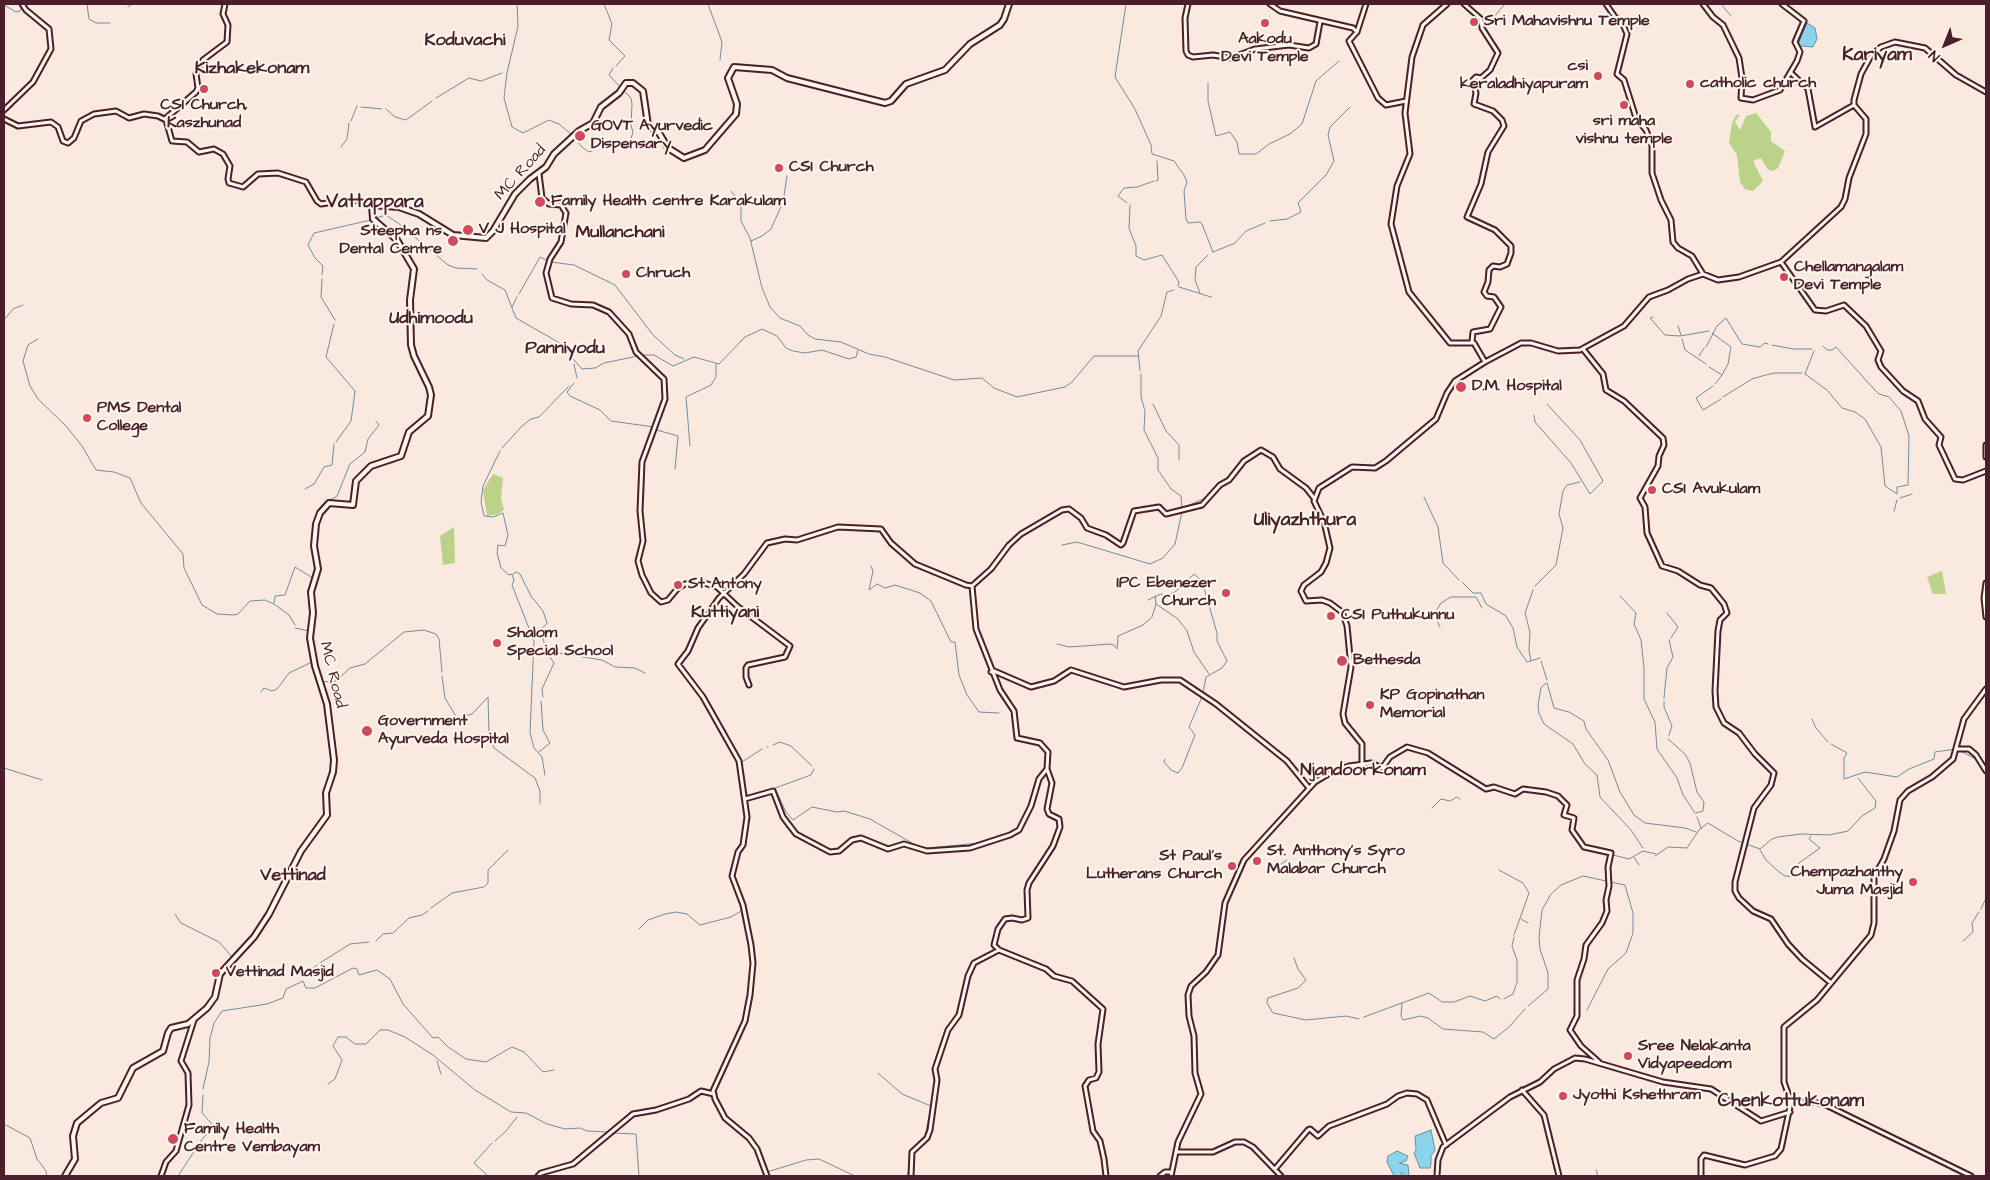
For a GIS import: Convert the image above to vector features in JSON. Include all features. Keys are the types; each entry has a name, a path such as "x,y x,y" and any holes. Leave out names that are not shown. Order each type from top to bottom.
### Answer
{"main road":[{"path":"4,110 33,82 50,49 49,29 26,10 22,4"},
{"path":"165,119 196,92 198,88 196,74 203,60 227,42 228,25 223,14 225,4"},
{"name":"MC Road","path":"64,1176 75,1159 73,1136 75,1127 80,1120 101,1103 118,1098 133,1068 163,1050 169,1030 194,1020 214,999 220,974 244,950 258,931 269,914 301,851 328,812 326,793 333,772 334,760 327,704 315,666 310,638 311,592 318,568 314,540 320,513 326,505 334,502 348,506 353,505 355,484 358,478 371,466 401,456 409,432 428,416 430,387 414,356 412,345 410,300 414,268 397,240 373,219 371,209 373,204 399,207 419,214 453,235 486,238 494,231 515,194 546,168 554,154 579,130 593,123 600,107 619,93 626,83 632,83 643,91 648,125 659,133 668,148 684,158 705,150 736,114 736,104 728,78 734,67 772,70 787,78 824,86 876,103 885,103 891,101 906,84 945,70 970,44 1000,25 1004,19 1008,4"},
{"path":"1188,4 1185,37 1188,55 1230,58 1255,49 1312,46 1316,44 1320,22"},
{"path":"1270,4 1280,11 1320,22 1348,27 1357,32"},
{"path":"1366,4 1357,32 1349,41 1378,98 1386,105 1406,101"},
{"path":"1447,4 1421,28 1412,57 1405,124 1410,154 1397,186 1390,224 1402,272 1410,292 1443,336 1452,344 1472,342"},
{"path":"1464,4 1481,19 1485,34 1498,53 1490,70 1481,78 1474,78 1472,82 1476,94 1475,106 1492,110 1502,120 1504,126 1488,152 1481,184 1467,216 1499,233 1511,246 1511,257 1504,266 1493,266 1489,270 1488,282 1484,292 1487,296 1494,297 1501,307 1490,329 1473,332 1472,342 1485,362"},
{"path":"1606,4 1625,26 1627,34 1617,74 1624,80 1636,118 1646,130 1648,140 1652,145 1652,173 1661,200 1671,220 1674,244 1692,256 1703,274"},
{"path":"1703,4 1713,17 1723,25 1739,58 1742,78 1741,98 1756,100 1776,92 1782,87 1800,52 1795,42 1804,21 1789,5 1782,4"},
{"path":"1790,73 1808,89 1815,127 1854,105 1861,74 1872,54 1886,45 1895,42 1925,48 1956,75 1986,92"},
{"path":"1314,498 1319,488 1352,467 1370,469 1386,461 1436,419 1452,384 1485,362 1524,342 1558,351 1583,349 1624,326 1650,297 1703,274 1723,280 1739,277 1780,262 1840,207 1845,199 1849,178 1865,141 1867,130 1865,117 1854,105"},
{"path":"4,119 18,126 51,122 58,127 63,140 68,143 74,138 81,121 94,114 116,111 130,118 150,114 165,119"},
{"path":"165,119 172,141 188,142 199,152 214,149 223,154 230,166 229,183 243,187 258,174 278,173 306,182 317,201 321,204 346,200 368,201 373,204"},
{"path":"539,174 542,198 549,204 561,205 566,213 561,242 550,259 546,273 552,298 571,304 593,305 609,312 625,328 638,355 651,369 663,377 666,389 665,399 642,462 640,511 643,541 639,555 640,569 651,593 661,602 668,600 678,588 685,584 710,584 790,646 785,657 748,666 746,668 746,678 749,685"},
{"path":"1780,262 1815,310 1826,311 1844,305 1858,316 1881,351 1878,360 1880,366 1903,391 1918,401 1925,419 1942,437 1940,445 1954,479 1963,480 1986,471"},
{"path":"1583,349 1604,374 1606,390 1644,419 1663,438 1664,445 1659,456 1658,466 1640,498 1645,507 1647,533 1662,566 1678,571 1700,585 1710,588 1724,604 1727,613 1720,620 1718,631 1714,691 1716,707 1724,723 1739,733 1775,775 1771,785 1754,808 1735,882 1735,892 1738,898 1753,910 1771,919 1802,959 1831,983"},
{"path":"1986,445 1986,457"},
{"path":"972,586 991,569 1009,544 1021,534 1062,510 1069,510 1081,518 1087,528 1106,535 1121,545 1134,511 1158,507 1166,514 1202,505 1220,485 1229,480 1244,461 1259,450 1269,453 1280,469 1306,488 1314,498 1324,522 1330,548 1321,572 1304,585 1301,591 1306,601 1330,603 1342,612 1344,617 1347,626 1351,667 1342,714 1345,724 1362,744 1362,763"},
{"path":"767,1176 757,1149 749,1138 725,1118 714,1094 719,1074 745,1021 753,963 743,905 732,876 738,852 743,845 747,816 739,761 703,696 678,664 688,651 698,628 724,593 744,574 766,543 785,539 797,540 838,527 881,529 891,543 915,564 972,586"},
{"path":"1986,583 1984,598 1986,618"},
{"path":"972,586 976,630 991,672 1016,715 1017,738 1044,746 1048,752 1048,769 1052,784 1047,809 1049,814 1059,819 1060,827 1052,846 1029,883 1027,890 1028,918 1022,920 1012,918 1002,923 994,940 995,947 1046,969 1054,976 1072,981 1104,1009 1098,1044 1099,1072 1096,1078 1089,1080 1085,1086 1093,1130 1100,1141 1104,1157 1106,1176"},
{"path":"991,672 994,671 1031,687 1054,681 1071,670 1124,686 1161,680 1180,680 1216,704 1287,761 1309,788"},
{"path":"1701,1176 1701,1159 1704,1155 1745,1165 1775,1156 1781,1149 1791,1102 1784,1082 1784,1027 1817,1000 1872,932 1874,877 1884,859 1894,831 1900,800 1908,791 1932,778 1956,756 1964,719 1986,689"},
{"path":"1160,1176 1165,1172 1170,1174 1178,1142 1201,1094 1193,1054 1194,1036 1187,1001 1189,990 1218,955 1225,903 1244,860 1309,788 1330,773 1362,763 1371,763 1382,768 1390,757 1409,747 1442,761 1486,789 1494,787 1512,794 1523,789 1550,792 1566,803 1564,815 1574,818 1572,830 1584,847 1611,853 1608,867 1609,882 1605,917 1586,945 1584,959 1577,980 1577,1016 1570,1030 1581,1046 1598,1062"},
{"path":"1957,749 1969,749 1976,755 1986,771"},
{"path":"745,799 772,791 777,798 783,817 796,834 830,852 839,851 852,840 861,838 888,849 902,844 927,851 970,848 1010,835 1019,830 1031,806 1039,779 1048,769"},
{"path":"911,1176 912,1152 928,1138 930,1130 937,1080 935,1069 945,1037 959,1015 974,964 999,950"},
{"path":"161,1176 166,1162 176,1151 190,1105 188,1073 182,1061 194,1020"},
{"path":"1437,1176 1438,1160 1446,1145 1522,1090 1575,1058 1598,1062 1663,1082 1711,1089 1761,1121 1790,1112"},
{"path":"1522,1090 1544,1115 1559,1176"},
{"path":"538,1176 540,1173 572,1164 633,1114 656,1110 689,1099 701,1091 714,1094"},
{"path":"1275,1169 1308,1130 1310,1129 1318,1136 1329,1126 1387,1104 1398,1096 1408,1093 1420,1095 1430,1104 1446,1145"},
{"path":"1791,1102 1814,1102 1828,1106 1971,1176"},
{"path":"1176,1152 1213,1152 1235,1142 1244,1142 1253,1147 1281,1176"}],"green space":[{"path":"1756,113 1771,132 1771,141 1785,151 1778,168 1773,171 1768,170 1761,158 1753,161 1763,181 1753,191 1745,189 1740,182 1737,155 1729,143 1732,123 1736,115 1740,115 1735,122 1740,130 1746,116"},
{"path":"493,474 503,478 501,498 504,510 498,514 487,516 483,490"},
{"path":"454,527 455,563 443,565 440,536"},
{"path":"1942,571 1946,594 1933,594 1927,577"}],"water":[{"path":"1807,23 1815,28 1817,39 1813,47 1798,44"},
{"path":"1431,1130 1435,1150 1431,1156 1430,1168 1420,1168 1414,1153 1416,1150 1415,1136"},
{"path":"1397,1151 1408,1156 1406,1161 1399,1163 1408,1165 1409,1176 1404,1176 1402,1172 1400,1176 1394,1176 1387,1162 1388,1156"}],"waterway":[{"path":"87,4 89,19 96,23 110,23"},
{"path":"128,7 132,4"},
{"path":"517,4 518,26 507,73 504,98 512,127 523,133 549,120 559,124 572,135"},
{"path":"604,4 612,24 609,40 625,56 616,66"},
{"path":"708,4 722,42 720,60"},
{"path":"1126,4 1115,77 1135,109 1151,145 1152,154 1174,161 1184,175 1187,182 1184,191 1186,219 1188,223 1200,222 1202,224 1213,252"},
{"path":"1492,19 1505,4"},
{"path":"1721,4 1731,16"},
{"path":"4,5 16,12 20,11 22,7"},
{"path":"1208,83 1208,101 1216,136 1230,132 1237,142 1239,154 1256,154 1269,144 1290,134 1302,124 1316,81 1339,61"},
{"path":"613,68 609,75 620,87"},
{"path":"436,98 469,78 481,81 502,73"},
{"path":"623,90 631,98 632,104 631,126 633,132 630,142"},
{"path":"386,109 395,117 406,120 432,101"},
{"path":"351,121 357,106"},
{"path":"361,107 382,109"},
{"path":"1270,221 1287,219 1301,212 1298,203 1326,175 1334,161 1328,135 1330,127 1350,107"},
{"path":"341,147 347,139 349,123"},
{"path":"575,138 582,147 589,152 592,151"},
{"path":"595,149 605,141 612,147"},
{"path":"1156,181 1158,180 1157,161"},
{"path":"751,241 771,229 783,202 787,176"},
{"path":"1127,203 1118,196 1124,188 1137,187 1154,181"},
{"path":"731,191 741,204 741,221 750,238 762,288 770,307 780,318 800,326 808,335 815,339 841,342 869,354 885,357 954,380 982,378 994,388 1017,397 1065,387 1072,382 1094,356 1139,356"},
{"path":"1130,205 1129,228 1136,246 1136,256 1144,260 1162,255 1179,282 1178,286"},
{"path":"376,218 386,215 448,265 456,268 477,269"},
{"path":"322,275 323,266 315,258 308,245 314,233 371,220"},
{"path":"1213,252 1235,243 1246,231 1265,223"},
{"path":"1200,293 1195,280 1196,267 1208,255"},
{"path":"519,294 540,257 548,261"},
{"path":"551,262 574,265 615,285 653,335 675,355 684,359"},
{"path":"482,274 487,280 505,290 516,318 558,342 582,369 595,368 604,363 638,356"},
{"path":"322,279 321,297 335,320"},
{"path":"1179,287 1211,297"},
{"path":"1140,371 1138,351 1161,316 1167,292 1174,290"},
{"path":"512,307 517,297"},
{"path":"4,320 13,309 23,305"},
{"path":"1653,317 1650,318 1665,335 1680,336 1709,331"},
{"path":"1706,347 1717,326 1726,318 1742,344 1760,347 1765,343 1768,344"},
{"path":"334,324 326,357 355,391 351,421 336,442"},
{"path":"1678,326 1681,335"},
{"path":"641,355 654,355 673,366 694,357 719,364 745,337 762,329 777,336 786,348 793,351 805,353 822,350 849,359 856,357 858,350"},
{"path":"1712,333 1731,347 1728,364 1722,375"},
{"path":"38,339 28,345 23,361 30,386 38,399 66,426 82,446 96,470 114,472 130,478 141,503 183,554 184,568 202,605 217,614 234,615 238,614 250,601 265,600 289,615 295,625"},
{"path":"1682,339 1685,350 1706,364"},
{"path":"1772,345 1793,349 1812,349"},
{"path":"1805,374 1827,390 1842,408 1855,412 1865,419 1881,447 1885,486 1897,494 1897,487 1908,485 1909,436 1901,411 1889,397 1879,394 1836,347 1832,350 1827,350 1823,346"},
{"path":"1699,356 1704,348"},
{"path":"1805,374 1814,351"},
{"path":"574,364 577,378"},
{"path":"690,446 686,397 711,385 716,377 716,364"},
{"path":"1709,367 1722,375 1715,384"},
{"path":"1723,397 1752,379 1774,373 1802,373"},
{"path":"1141,374 1141,397 1145,411 1144,430 1158,458 1158,470 1171,489 1181,496 1182,508 1206,498"},
{"path":"574,383 567,392 570,396 600,410 611,421 654,427"},
{"path":"502,448 522,426 531,419 539,417 569,386"},
{"path":"1713,386 1696,398 1703,410 1721,399"},
{"path":"1153,404 1166,431 1179,445 1179,460"},
{"path":"1534,415 1535,422 1571,463 1590,494 1603,481 1580,440 1547,404"},
{"path":"325,503 337,496 350,464 365,452 368,439 379,425 376,421"},
{"path":"657,430 678,436 675,469"},
{"path":"305,489 314,484 324,467 332,465 334,444"},
{"path":"500,451 483,486 481,502 484,516 493,517 503,513 508,535 505,546 498,545 497,553 501,568 509,575 512,574 514,581 512,585 534,641 530,733 534,748 542,757 545,775"},
{"path":"1246,458 1252,454"},
{"path":"1234,471 1241,463"},
{"path":"1535,586 1556,565 1563,528 1559,514 1563,491 1567,485 1580,482"},
{"path":"1900,498 1912,494"},
{"path":"1424,497 1438,527 1443,563 1459,580"},
{"path":"1894,511 1897,500"},
{"path":"316,521 318,511"},
{"path":"1062,545 1077,542 1150,564 1163,558 1175,544 1182,512"},
{"path":"315,565 316,571"},
{"path":"871,566 873,571 869,590 877,584 885,588 895,585 920,593 931,601 951,642 955,642 959,675 967,695 979,712 999,713"},
{"path":"274,603 275,596 285,595 295,567 313,578"},
{"path":"513,574 516,572 520,574 531,596 543,611 547,623 542,629 531,629"},
{"path":"1148,600 1161,594 1165,596 1175,592 1194,574 1202,581 1217,633 1217,641 1227,661 1222,668 1206,677 1203,693"},
{"path":"1462,582 1473,593 1481,593 1486,604 1506,616 1513,628 1517,647 1527,662 1540,658"},
{"path":"1531,661 1529,650 1530,632 1525,613 1533,590"},
{"path":"309,596 311,617"},
{"path":"1155,596 1156,604 1178,619 1187,631 1194,652 1209,674"},
{"path":"1620,596 1636,613 1634,624 1641,640 1644,668 1644,699 1655,722 1657,749 1677,778 1683,795 1695,813"},
{"path":"1440,627 1435,616 1436,611 1441,603 1451,597 1476,597 1482,608"},
{"path":"1057,644 1069,647 1110,644 1114,645 1117,649 1118,636 1143,625 1152,617 1156,604"},
{"path":"1667,613 1678,627 1671,638"},
{"path":"295,628 309,631"},
{"path":"536,629 543,638 546,651 602,660 615,667 635,668 645,673"},
{"path":"322,682 336,681 350,668 365,664 404,632 424,630 436,634 439,639 442,672"},
{"path":"1664,698 1667,668 1673,657 1669,640"},
{"path":"543,697 542,689 554,663 546,651"},
{"path":"1541,661 1547,680"},
{"path":"261,692 264,688 272,691 277,689 289,673 312,662"},
{"path":"442,676 445,698 457,718 472,714 488,697 489,733 494,748 535,778 540,791 540,803"},
{"path":"1546,683 1541,688 1538,705 1544,724 1573,744 1585,764 1597,775 1600,797 1631,830 1643,848"},
{"path":"1547,683 1554,708 1569,712 1584,721 1586,729 1608,760 1620,792 1634,815 1645,823 1685,828 1696,832"},
{"path":"1165,759 1164,762 1171,770 1178,773 1182,768 1195,735 1189,727 1202,697"},
{"path":"539,752 550,743 543,730 541,701"},
{"path":"1664,701 1664,707 1672,726 1669,735"},
{"path":"1812,719 1816,728 1828,742"},
{"path":"1668,739 1685,754 1690,763 1697,792 1704,802 1703,811 1696,813"},
{"path":"773,745 780,742 791,746 812,766"},
{"path":"1831,744 1847,753 1844,758 1844,779 1865,772 1897,777 1909,769 1934,759 1935,752 1956,749"},
{"path":"742,762 762,749"},
{"path":"1961,751 1979,761"},
{"path":"4,768 42,780"},
{"path":"814,769 811,775 775,788 786,812 793,820 812,807 837,812 844,811 870,819 919,847 928,848 980,843"},
{"path":"1655,856 1668,847 1687,848 1699,830 1708,823 1738,841 1760,849 1772,839 1778,837 1801,834 1829,835 1848,831 1862,816 1875,808 1876,801 1858,778"},
{"path":"325,789 328,781"},
{"path":"1432,808 1441,799 1450,801 1457,797 1460,799"},
{"path":"1697,817 1701,828"},
{"path":"1760,850 1766,860 1778,871 1785,876 1797,877 1804,873 1798,865 1799,863 1820,848 1809,839 1811,836"},
{"path":"431,908 452,893 484,887 488,883 488,870 508,850"},
{"path":"1613,855 1629,859 1643,851 1656,854"},
{"path":"291,867 298,853"},
{"path":"1634,857 1639,865"},
{"path":"1277,871 1278,866 1287,860"},
{"path":"1499,870 1523,883 1529,893 1514,935"},
{"path":"1528,1006 1548,989 1548,973 1540,949 1539,937 1542,910 1551,894 1561,885 1583,876 1625,885 1633,913 1633,933 1626,953 1608,969 1587,1010"},
{"path":"1981,909 1986,898"},
{"path":"249,939 271,906"},
{"path":"376,941 383,934 393,933 409,918 422,915 428,911"},
{"path":"639,929 648,920 676,912 687,914 700,925 731,917 741,911"},
{"path":"1963,941 1973,932 1972,923 1979,912"},
{"path":"175,914 181,923 219,942 232,957"},
{"path":"1521,919 1528,923"},
{"path":"1514,937 1512,946 1517,960 1517,984"},
{"path":"320,963 350,944 369,942"},
{"path":"1294,958 1298,969 1306,980 1298,988 1268,998 1267,1003 1273,1013 1306,1020 1346,1016 1359,1019"},
{"path":"302,977 317,965"},
{"path":"203,1089 209,1062 210,1038 214,1023 222,1011 267,1004 283,998 286,989 303,981 306,988 315,988 353,968 357,969 359,975 377,970 390,979 403,1004 433,1038 438,1037 448,1047 466,1059 486,1062 512,1047 524,1052 543,1072 554,1070"},
{"path":"1504,999 1513,994 1516,985"},
{"path":"1364,1017 1429,993 1442,1002 1454,1002 1470,996 1485,1001 1497,996 1500,999"},
{"path":"1402,1003 1401,1016 1403,1020 1421,1016 1428,1018 1443,1029 1483,1032 1494,1039 1509,1027 1525,1009"},
{"path":"328,1084 335,1079 342,1060 333,1046 338,1037 346,1037 355,1044 366,1044 380,1030 388,1030 405,1037 433,1055 475,1090 511,1112 526,1113 547,1124 565,1129 580,1128 587,1131 608,1132"},
{"path":"437,1061 441,1074"},
{"path":"878,1073 902,1094 931,1106 925,1137"},
{"path":"203,1095 202,1113 212,1124"},
{"path":"495,1141 517,1117"},
{"path":"4,1124 30,1138 37,1159 46,1171 47,1176"},
{"path":"178,1176 203,1138 213,1128"},
{"path":"612,1133 636,1134 639,1176"},
{"path":"908,1176 910,1152 921,1142"},
{"path":"488,1176 474,1163 492,1143"},
{"path":"767,1172 806,1160 819,1159 855,1176"},
{"path":"1596,1170 1598,1176"}],"place":[{"name":"Sri Mahavishnu Temple","path":"1474,22"},
{"name":"Aakodu Devi Temple","path":"1265,23"},
{"name":"csi keraladhiyapuram","path":"1598,76"},
{"name":"catholic church","path":"1690,84"},
{"name":"CSI Church, Kaszhunad","path":"204,89"},
{"name":"sri maha vishnu temple","path":"1624,105"},
{"name":"GOVT Ayurvedic Dispensary","path":"580,136"},
{"name":"CSI Church","path":"779,168"},
{"name":"Family Health centre Karakulam","path":"540,202"},
{"name":"V J Hospital","path":"468,230"},
{"name":"Steepha ns Dental Centre","path":"453,241"},
{"name":"Chruch","path":"626,274"},
{"name":"Chellamangalam Devi Temple","path":"1784,277"},
{"name":"D.M. Hospital","path":"1461,387"},
{"name":"PMS Dental College","path":"87,418"},
{"name":"CSI Avukulam","path":"1652,490"},
{"name":"St Antony","path":"678,585"},
{"name":"IPC Ebenezer Church","path":"1226,593"},
{"name":"CSI Puthukunnu","path":"1331,616"},
{"name":"Shalom Special School","path":"497,643"},
{"name":"Bethesda","path":"1342,661"},
{"name":"KP Gopinathan Memorial","path":"1370,705"},
{"name":"Government Ayurveda Hospital","path":"367,731"},
{"name":"St. Anthony's Syro Malabar Church","path":"1257,861"},
{"name":"St Paul's Lutherans Church","path":"1232,866"},
{"name":"Chempazhanthy Juma Masjid","path":"1913,882"},
{"name":"Vettinad Masjid","path":"216,973"},
{"name":"Sree Nelakanta Vidyapeedom","path":"1628,1056"},
{"name":"Jyothi Kshethram","path":"1563,1096"},
{"name":"Family Health Centre Vembayam","path":"173,1139"}],"district":[{"name":"Koduvachi","path":"465,41"},
{"name":"Kariyam","path":"1877,56"},
{"name":"Kizhakekonam","path":"252,69"},
{"name":"Vattappara","path":"375,203"},
{"name":"Mullanchani","path":"620,233"},
{"name":"Udhimoodu","path":"431,319"},
{"name":"Panniyodu","path":"565,349"},
{"name":"Uliyazhthura","path":"1305,521"},
{"name":"Kuttiyani","path":"725,613"},
{"name":"Njandoorkonam","path":"1363,771"},
{"name":"Vettinad","path":"293,876"},
{"name":"Chenkottukonam","path":"1791,1102"}]}
